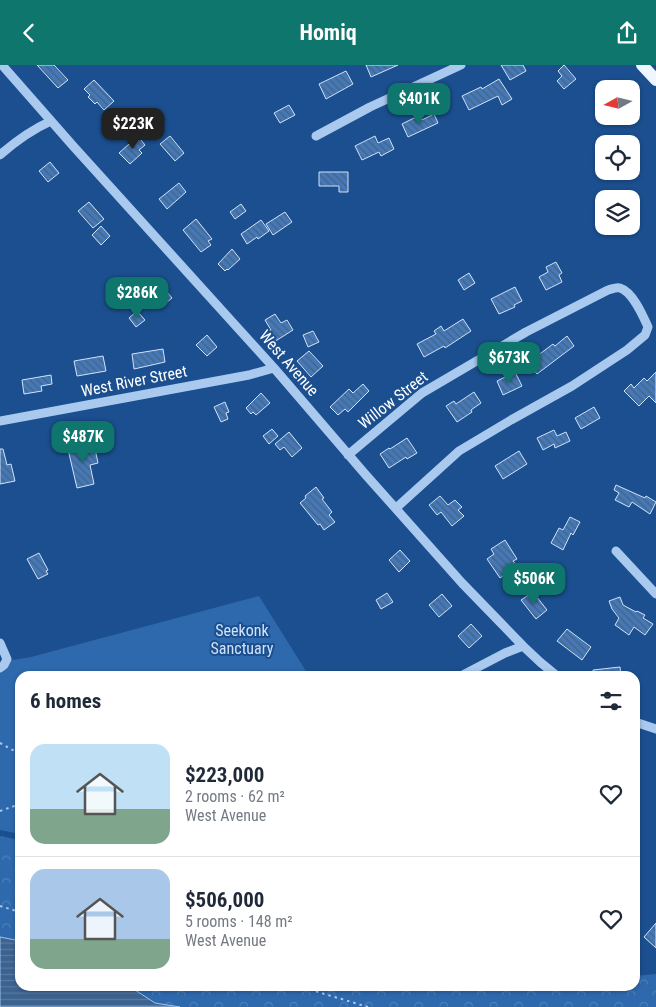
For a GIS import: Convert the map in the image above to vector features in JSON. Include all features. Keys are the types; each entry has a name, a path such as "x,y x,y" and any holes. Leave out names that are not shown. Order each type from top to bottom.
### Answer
{"main road":[{"path":"642,65 656,80"}],"street":[{"name":"West Avenue","path":"2,65 274,368 348,455 462,583 523,646 551,671"},
{"path":"316,136 370,107 461,65"},
{"path":"0,155 34,128 51,121"},
{"name":"Willow Street","path":"348,455 422,393 526,332 596,295 617,288 623,289 630,295 648,327 646,335 627,350 572,386 460,451 396,508"},
{"name":"West River Street","path":"0,421 249,375 274,368"},
{"path":"616,551 656,594"},
{"path":"0,643 7,659 4,665 0,667"},
{"path":"471,671 523,646"},
{"path":"640,724 656,729"}],"path":[{"path":"0,743 15,751"},
{"path":"0,811 15,806"},
{"path":"0,907 15,911"},
{"path":"316,991 368,1007"}],"green space":[{"name":"Seekonk Sanctuary","path":"259,596 306,671 15,671 15,833 0,830 0,662 31,657"},
{"path":"0,836 15,839 15,948 0,946"},
{"path":"656,974 656,1007 162,1007 132,991 640,991 640,976"}],"shaded area":[{"path":"0,937 15,940 15,991 137,991 155,1003 180,1007 0,1007"}],"building":[{"path":"37,65 54,65 68,80 58,88"},
{"path":"366,65 398,65 371,77"},
{"path":"501,65 523,65 526,71 510,80"},
{"path":"564,65 576,79 564,89 557,81 562,76 558,71"},
{"path":"346,71 353,84 326,99 319,84"},
{"path":"499,79 512,99 502,105 498,96 469,110 462,96 481,87 482,89"},
{"path":"94,80 114,101 104,110 97,102 95,104 88,97 90,95 84,89"},
{"path":"289,105 295,115 280,123 274,113"},
{"path":"434,114 438,123 408,137 402,124 420,115 422,120"},
{"path":"138,136 145,145 139,150 142,153 130,164 119,153"},
{"path":"170,136 184,153 175,161 160,144"},
{"path":"375,136 378,143 389,138 394,149 381,156 379,152 362,160 355,146"},
{"path":"50,162 59,173 48,182 39,171"},
{"path":"319,172 348,172 348,192 339,192 339,186 319,186"},
{"path":"179,183 186,192 167,209 159,199"},
{"path":"89,202 104,219 93,228 78,211"},
{"path":"241,204 246,211 235,219 230,212"},
{"path":"285,212 292,222 273,235 266,224"},
{"path":"196,219 212,239 208,241 211,245 201,252 183,230"},
{"path":"261,220 269,231 247,244 241,234"},
{"path":"101,226 110,236 101,245 92,235"},
{"path":"232,249 240,259 225,271 218,264"},
{"path":"556,262 562,273 559,275 562,282 546,290 539,277 548,272 546,267"},
{"path":"469,273 475,283 464,290 458,280"},
{"path":"162,286 172,298 161,307 151,295"},
{"path":"515,287 522,301 514,305 515,307 499,314 491,299"},
{"path":"137,311 145,320 136,327 129,318"},
{"path":"275,314 281,323 287,320 293,330 274,342 268,332 271,330 265,320"},
{"path":"463,319 471,331 445,348 444,346 424,357 417,344 436,334 434,331 441,326 444,331"},
{"path":"313,331 319,342 308,347 303,335"},
{"path":"207,335 217,347 207,356 196,345"},
{"path":"567,336 574,346 537,374 529,365 539,358 537,356 553,344 555,346"},
{"path":"163,349 165,362 134,369 132,354"},
{"path":"309,351 323,366 311,377 297,361"},
{"path":"103,356 106,371 77,376 74,361"},
{"path":"515,372 522,386 503,395 497,381"},
{"path":"656,372 656,403 649,396 639,406 624,391 631,384 634,388 644,378 647,381"},
{"path":"51,375 52,384 41,386 42,391 24,394 22,380"},
{"path":"363,384 369,391 348,412 345,409 338,415 330,407 349,389 353,393"},
{"path":"474,392 481,403 457,422 446,406 454,401 456,404"},
{"path":"261,393 270,403 256,415 253,412 251,414 246,408"},
{"path":"225,402 229,412 226,413 228,419 221,422 214,407"},
{"path":"594,407 600,418 581,429 575,418"},
{"path":"272,429 278,436 269,444 263,436"},
{"path":"554,430 557,436 566,432 570,441 555,448 554,444 543,450 537,438"},
{"path":"289,432 302,448 292,457 284,447 280,450 275,444"},
{"path":"407,438 417,453 407,459 406,457 389,468 380,454"},
{"path":"77,443 78,447 94,444 98,463 90,465 94,484 77,488 67,445"},
{"path":"0,449 3,449 7,465 11,464 15,481 0,484"},
{"path":"519,451 527,464 503,479 495,466"},
{"path":"616,485 645,498 646,496 656,502 650,514 632,502 629,507 615,500 619,493 614,490"},
{"path":"316,487 332,512 329,515 335,522 324,530 300,503"},
{"path":"440,496 448,505 455,500 462,507 458,510 464,516 452,526 441,512 437,515 429,505"},
{"path":"570,517 580,522 573,535 571,533 563,550 551,543 559,528 563,530"},
{"path":"505,540 517,559 513,561 517,566 500,578 487,559 494,554 491,549"},
{"path":"400,550 410,561 399,572 389,560"},
{"path":"39,553 48,570 46,571 48,574 38,579 27,559"},
{"path":"533,592 547,610 536,619 521,600"},
{"path":"387,593 393,602 381,609 376,600"},
{"path":"442,594 452,606 439,617 429,605"},
{"path":"620,597 623,605 645,615 643,618 653,624 645,635 634,627 629,635 615,625 619,618 609,601"},
{"path":"471,624 482,636 469,648 458,636"},
{"path":"567,629 591,647 582,660 557,641"},
{"path":"620,667 620,671 593,671"},
{"path":"656,923 656,948 644,937"}]}
